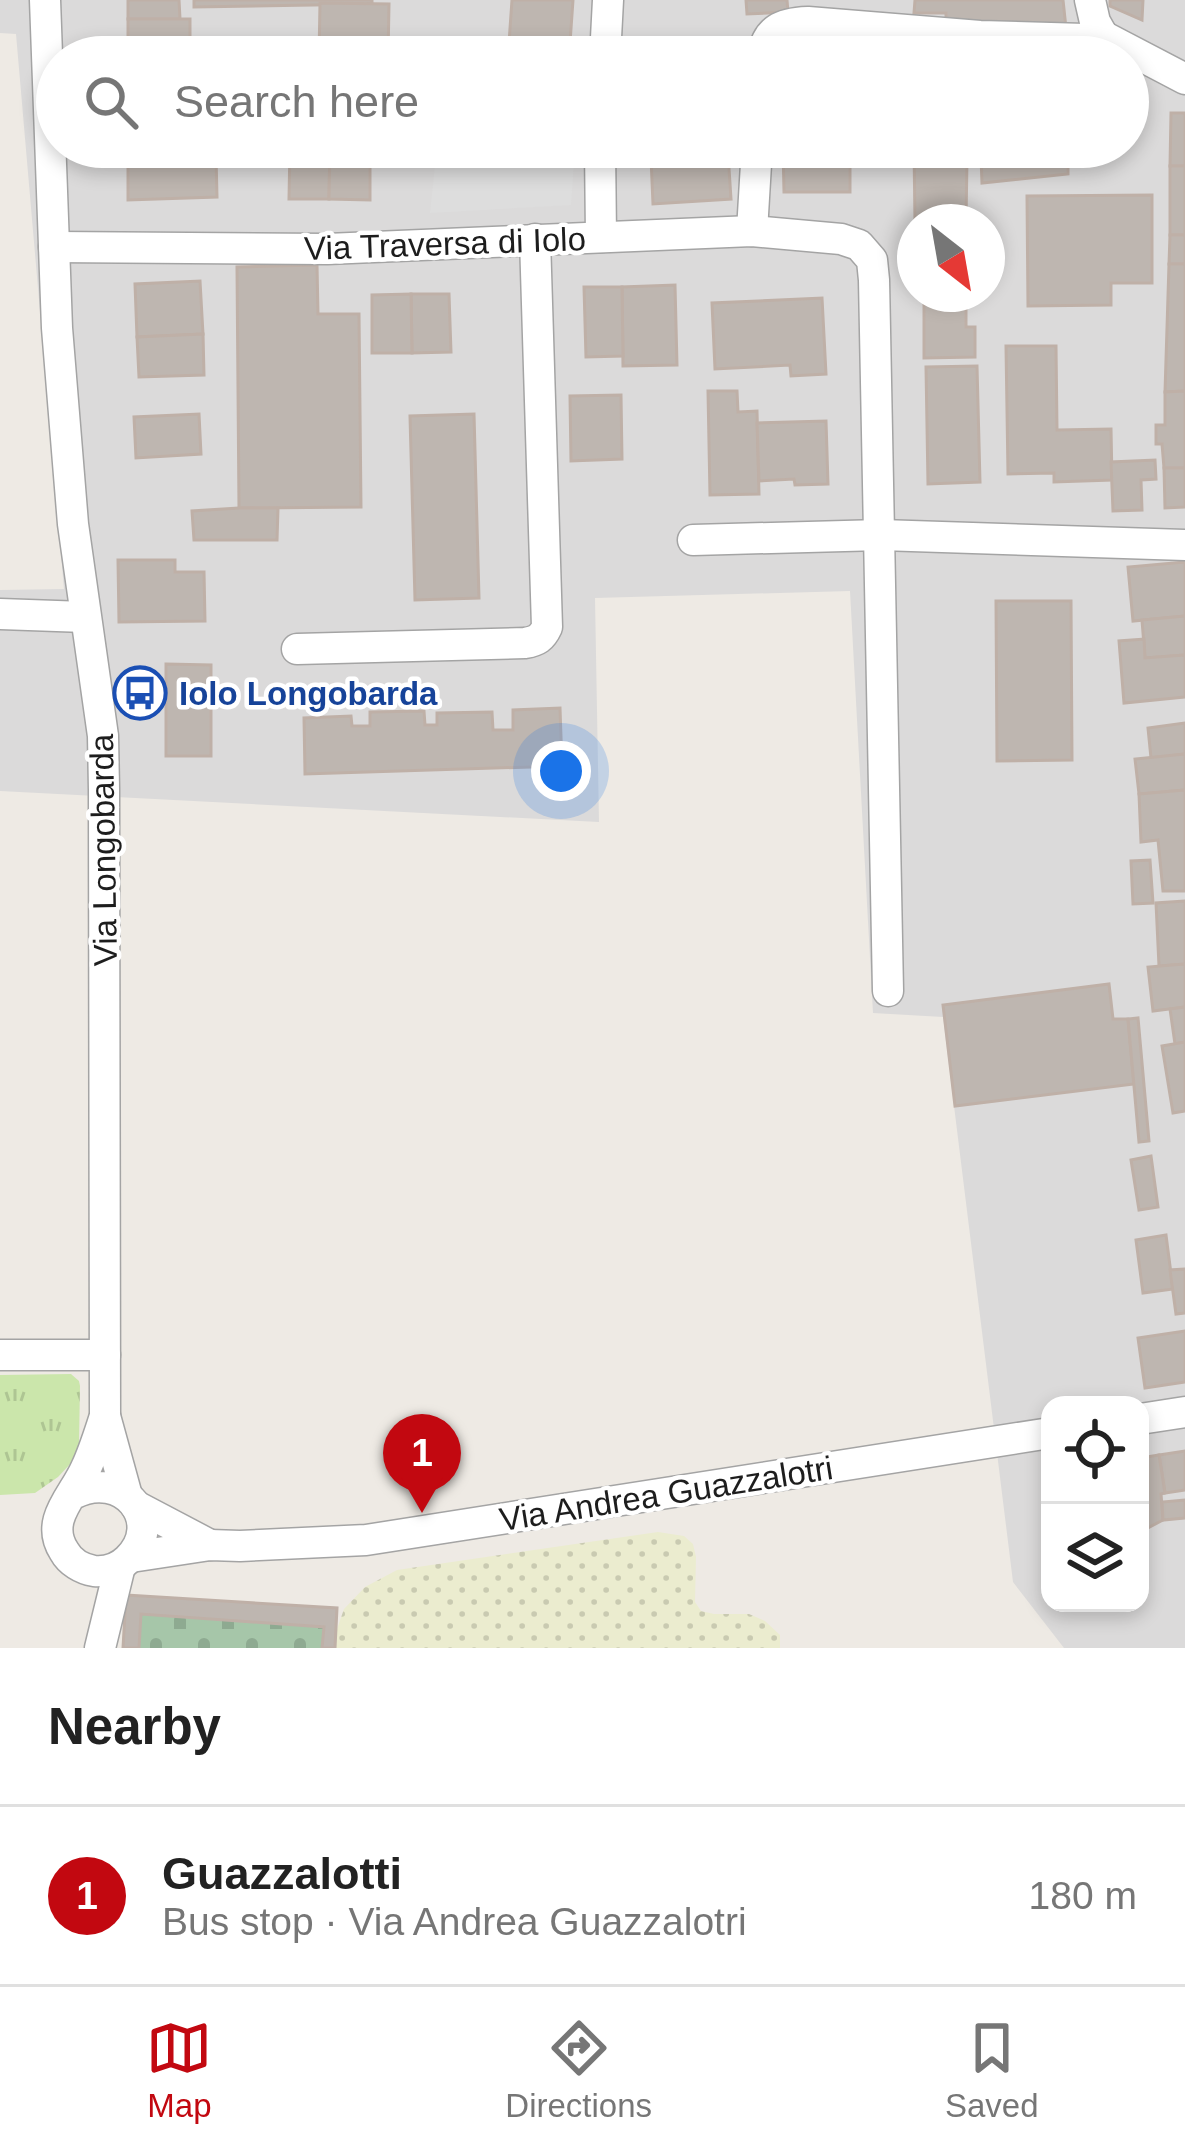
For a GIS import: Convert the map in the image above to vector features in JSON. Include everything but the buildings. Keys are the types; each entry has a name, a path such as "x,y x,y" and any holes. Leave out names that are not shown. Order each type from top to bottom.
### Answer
{"street":[{"name":"Via Longobarda","path":"45,0 46,36"},
{"path":"606,36 608,0"},
{"path":"1090,0 1103,36"},
{"path":"768,36 787,23 980,36"},
{"path":"1149,60 1185,79"},
{"name":"Via Longobarda","path":"51,168 57,328 74,524 103,736 105,1416 142,1532 138,1546 125,1561 100,1642"},
{"path":"601,168 601,237"},
{"path":"752,230 756,168"},
{"name":"Via Traversa di Iolo","path":"54,247 327,249 752,230 841,238 859,244 872,260 880,535"},
{"path":"297,649 525,643 543,635 547,627 536,239"},
{"path":"880,535 887,991"},
{"path":"693,540 880,535 1185,545"},
{"path":"0,614 85,617"},
{"path":"0,1355 105,1354"},
{"path":"1149,1418 1185,1412"},
{"name":"Via Longobarda","path":"81,1567 61,1547 58,1518 95,1447 105,1416"},
{"name":"Via Andrea Guazzalotri","path":"125,1561 210,1544 366,1540 1041,1434"},
{"path":"73,1494 100,1485 115,1488 132,1501"},
{"name":"Via Andrea Guazzalotri","path":"132,1501 210,1544"},
{"path":"100,1642 81,1567 107,1570 125,1561"}],"shaded area":[{"path":"0,0 1185,0 1185,1648 1064,1648 1013,1582 943,1017 873,1013 850,591 595,598 599,822 0,791 0,590 64,589 16,34 0,33"},
{"path":"435,168 574,168 571,205 430,213"}],"green space":[{"path":"71,1374 80,1386 79,1444 73,1461 35,1493 0,1495 0,1375"},
{"path":"658,1532 684,1536 693,1544 695,1602 701,1611 749,1614 765,1621 780,1635 780,1648 335,1648 344,1609 365,1587 397,1570"},
{"path":"126,1595 337,1608 335,1648 123,1648"}],"place":[{"name":"Iolo Longobarda","path":"140,693"},
{"name":"Guazzalotti","path":"422,1513"}]}
